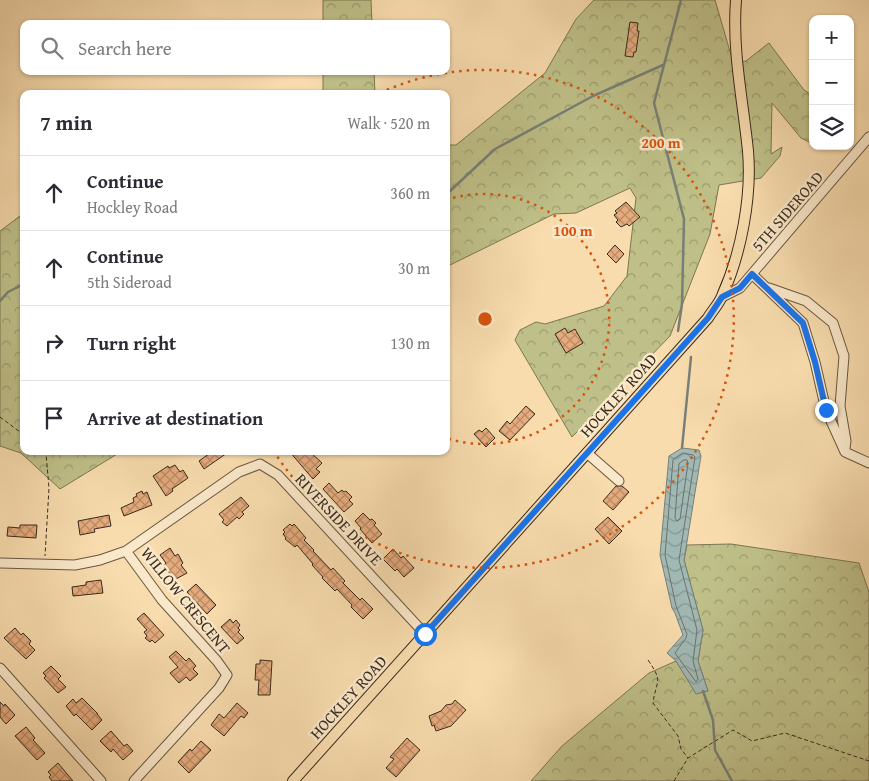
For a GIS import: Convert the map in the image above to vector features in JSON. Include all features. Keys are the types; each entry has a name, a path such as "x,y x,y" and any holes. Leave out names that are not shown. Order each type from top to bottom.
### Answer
{"main road":[{"name":"HOCKLEY ROAD","path":"293,781 708,318 722,297 743,228 747,193 748,153 739,86 735,27 736,0"}],"street":[{"name":"5TH SIDEROAD","path":"722,297 740,288 869,138"},
{"path":"752,274 803,323 815,362 826,410 845,452 869,463"},
{"path":"764,286 806,302 833,323 844,356 840,406 846,441 845,452"},
{"path":"587,453 618,481"},
{"name":"RIVERSIDE DRIVE","path":"0,563 75,565 100,560 126,551 239,472 260,464 278,475 425,634"},
{"name":"WILLOW CRESCENT","path":"126,551 162,600 217,661 227,675 220,688 134,781"},
{"path":"0,668 101,781"}],"path":[{"path":"0,416 20,432"},
{"path":"44,564 49,488 46,455"},
{"path":"648,660 657,674 659,684 653,703 678,736 681,749 688,758"},
{"path":"674,781 688,758 733,730 752,741 785,733 869,761"}],"green space":[{"path":"323,0 371,0 372,20 323,20"},
{"path":"594,0 715,0 731,55 739,62 746,61 769,43 804,90 809,93 809,142 801,138 772,103 771,154 782,147 780,156 761,178 719,185 710,234 670,336 572,437 515,340 520,330 536,322 545,324 604,306 627,276 636,198 630,188 576,213 554,214 450,265 450,145 456,145 545,73 576,19"},
{"path":"323,75 374,75 375,90 323,90"},
{"path":"20,216 20,453 0,446 0,231"},
{"path":"23,455 115,455 60,489"},
{"path":"731,544 859,563 869,592 869,781 531,781 562,746 649,673 676,661 696,693 708,691 698,661 703,630 684,560 687,545"}],"water":[{"path":"682,448 699,450 701,456 684,560 703,630 698,661 708,691 696,694 676,661 667,653 683,635 672,608 660,555 669,456"}],"building":[{"path":"630,22 638,23 637,31 639,31 636,52 634,52 633,57 625,56"},
{"path":"626,202 640,217 629,226 627,224 621,227 616,222 618,220 614,215 617,213 615,211"},
{"path":"615,245 624,254 616,263 607,254"},
{"path":"565,328 568,333 575,329 583,343 566,353 555,334"},
{"path":"526,406 535,414 510,440 499,431 507,421 510,424"},
{"path":"486,428 495,438 486,447 474,434 479,430 482,432"},
{"path":"207,455 224,455 204,469 199,461"},
{"path":"292,455 313,455 322,463 316,469 320,472 313,479"},
{"path":"175,465 180,472 183,470 188,478 172,489 173,491 166,496 153,476 168,466 169,468"},
{"path":"329,483 338,493 342,490 346,491 352,497 349,500 353,504 344,512 323,489"},
{"path":"616,486 622,486 629,492 613,510 603,501"},
{"path":"142,491 143,494 147,492 152,505 124,516 121,508 134,502 133,498"},
{"path":"241,497 249,506 242,512 244,514 239,519 237,517 227,526 222,522 224,520 219,514"},
{"path":"363,513 376,523 374,525 382,534 372,543 355,521"},
{"path":"109,515 111,526 94,529 95,532 80,535 78,521"},
{"path":"608,517 622,531 609,544 595,529"},
{"path":"290,524 292,526 294,524 306,538 304,540 313,551 331,570 333,568 345,581 343,583 360,600 362,598 373,609 363,619 337,589 335,591 322,578 297,545 295,547 285,539 283,534 285,532 283,530"},
{"path":"20,525 37,525 36,538 7,536 8,527 20,528"},
{"path":"170,548 175,556 178,554 183,563 181,565 187,573 174,580 160,555"},
{"path":"393,549 401,558 403,556 414,568 404,577 397,569 395,571 383,559"},
{"path":"101,580 103,593 73,596 72,587 86,585 86,582"},
{"path":"196,584 216,605 207,614 187,592"},
{"path":"144,613 164,635 155,643 145,638 147,636 144,632 147,630 137,619"},
{"path":"230,619 233,623 236,620 240,625 238,632 244,638 237,644 221,627"},
{"path":"15,628 21,635 23,633 31,641 29,644 35,650 26,659 4,638"},
{"path":"176,651 186,661 189,658 196,666 193,669 198,674 190,681 186,677 179,683 170,673 178,667 169,657"},
{"path":"260,660 272,661 270,695 258,695 259,680 255,680 256,664 260,664"},
{"path":"51,666 61,676 58,679 66,687 58,693 44,678 46,676 43,673"},
{"path":"82,698 102,720 92,730 76,714 74,716 66,706 73,699 76,703"},
{"path":"455,700 466,710 451,726 436,731 434,725 432,726 429,716 441,711 446,705 452,704"},
{"path":"0,702 4,706 5,704 15,715 6,724 0,717"},
{"path":"237,703 248,713 244,718 241,716 224,736 211,725 219,714 224,718"},
{"path":"26,727 35,738 33,740 45,753 37,760 15,736"},
{"path":"111,731 124,746 127,744 133,751 123,760 113,749 111,752 100,741"},
{"path":"407,738 420,750 396,777 386,768 394,759 390,757"},
{"path":"201,741 211,750 189,773 178,762 190,749 192,751"},
{"path":"58,763 73,781 52,781 49,777 51,775 48,772"}],"waterway":[{"path":"678,331 682,304 684,219 654,103 681,0"},
{"path":"450,191 495,149 593,96 663,65"},
{"path":"0,301 8,292 20,286"},
{"path":"682,448 691,357"},
{"path":"703,691 713,720 715,750 732,781"}],"route":[{"path":"425,634 708,318 722,297 740,288 752,274 803,323 815,362 826,410"}]}
